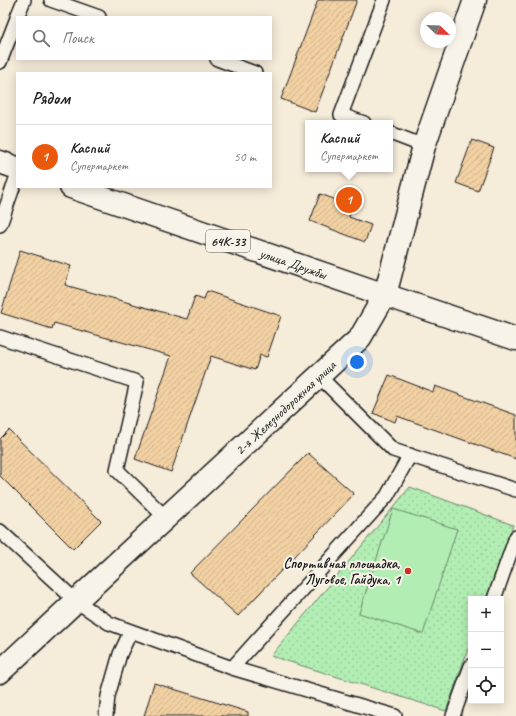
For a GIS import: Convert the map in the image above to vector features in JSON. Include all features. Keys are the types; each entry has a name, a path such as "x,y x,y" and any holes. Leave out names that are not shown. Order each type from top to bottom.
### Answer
{"street":[{"name":"2-я Железнодорожная улица","path":"0,672 360,338 385,295 424,146 475,0"},
{"path":"0,162 16,168"},
{"name":"улица Дружбы","path":"74,188 516,340"}],"lane":[{"path":"18,16 24,0"},
{"path":"51,0 96,16"},
{"path":"355,120 341,115 384,0"},
{"path":"0,62 16,21"},
{"path":"220,60 255,72"},
{"path":"393,134 424,146"},
{"path":"0,225 16,179"},
{"path":"0,337 137,382 117,470 166,518"},
{"path":"319,376 393,450 516,490"},
{"path":"232,668 387,496 410,455"},
{"path":"0,530 76,600 109,623 232,668 395,716"},
{"path":"495,596 516,537"},
{"path":"106,716 108,696 120,654 132,631"},
{"path":"453,716 470,668"}],"green space":[{"path":"410,487 513,525 487,596 468,596 468,649 446,711 271,656"},
{"name":"Спортивная площадка, Луговое, Гайдука, 1","path":"393,509 457,529 423,634 359,613"}],"building":[{"path":"318,0 357,0 315,112 281,99"},
{"path":"472,140 494,148 478,191 456,183"},
{"path":"320,194 353,206 349,217 371,225 365,242 310,221"},
{"path":"20,250 71,266 65,285 187,319 195,296 204,299 207,291 281,316 267,357 260,355 255,370 211,356 171,472 135,459 171,356 54,323 52,329 1,313"},
{"path":"389,375 433,392 435,386 516,415 516,459 397,416 395,422 373,413"},
{"path":"9,430 101,521 73,549 0,476 0,439"},
{"path":"308,453 354,494 238,616 190,573"},
{"path":"154,683 248,712 248,716 144,716"}],"place":[{"name":"Каспий","path":"349,200"},
{"name":"Спортивная площадка, Луговое, Гайдука, 1","path":"408,571"}]}
